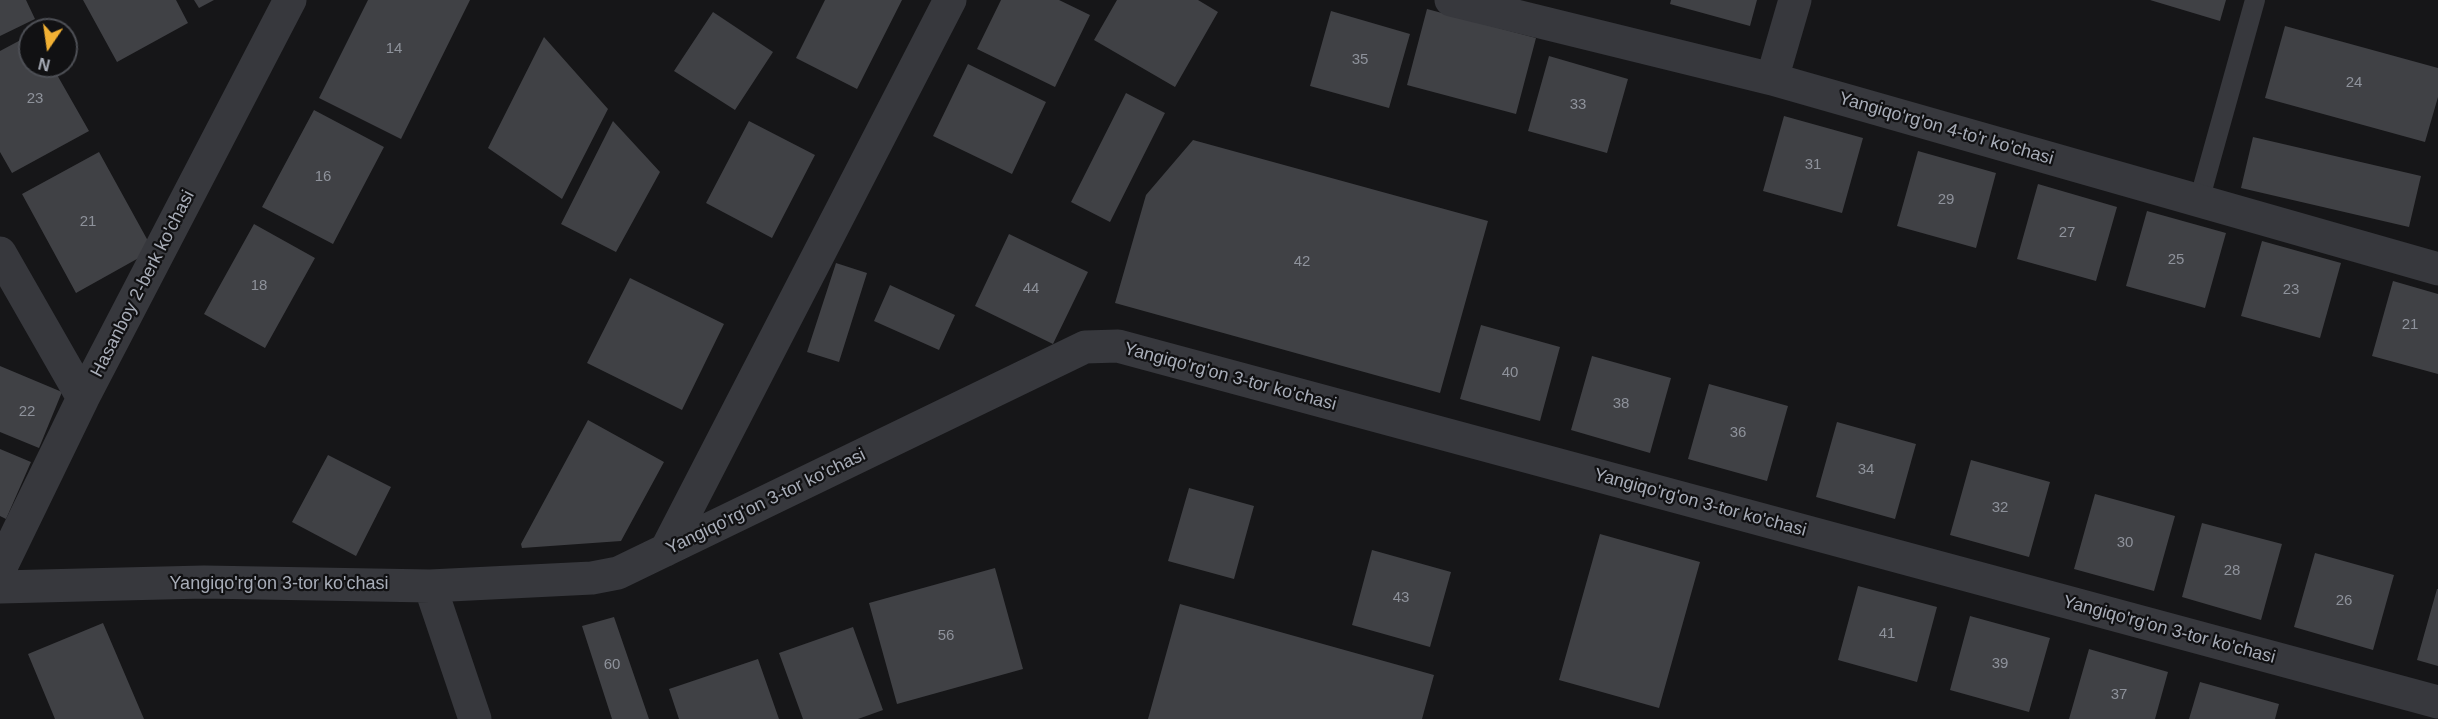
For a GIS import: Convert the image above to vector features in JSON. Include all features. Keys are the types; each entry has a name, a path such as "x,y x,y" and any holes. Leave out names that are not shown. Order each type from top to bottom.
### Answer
{"street":[{"name":"Hasanboy 2-berk ko'chasi","path":"0,569 83,398 290,0"},
{"path":"666,550 950,0"},
{"name":"Yangiqo'rg'on 4-to'r ko'chasi","path":"1451,0 1772,79 2438,269"},
{"path":"1772,79 1795,0"},
{"path":"0,253 83,398"},
{"name":"Yangiqo'rg'on 3-tor ko'chasi","path":"0,587 204,582 430,586 592,578 618,573 1085,347 1118,346 2438,702"},
{"path":"430,586 475,719"}],"lane":[{"path":"2199,201 2255,0"}],"building":[{"path":"0,0 26,0 35,18 18,18 18,27 0,36"},
{"path":"83,0 176,0 188,23 117,62"},
{"path":"194,0 214,0 199,8"},
{"path":"368,0 470,0 401,139 319,98"},
{"path":"825,0 902,0 857,89 796,58"},
{"path":"1001,0 1059,0 1090,15 1055,87 977,49"},
{"path":"1117,0 1198,0 1218,12 1175,87 1094,40"},
{"path":"1671,0 1757,0 1750,26 1670,4"},
{"path":"2150,0 2226,0 2220,21"},
{"path":"1427,9 1536,38 1516,114 1407,85"},
{"path":"1331,11 1410,34 1389,108 1310,86"},
{"path":"713,12 773,52 735,110 674,71"},
{"path":"2285,26 2438,68 2438,97 2425,142 2265,98"},
{"path":"544,37 608,109 562,199 488,148"},
{"path":"18,41 18,78 59,78 89,131 12,173 0,152 0,51"},
{"path":"1549,56 1628,79 1607,153 1528,131"},
{"path":"968,64 1046,102 1012,174 933,136"},
{"path":"1126,93 1165,113 1110,222 1071,202"},
{"path":"314,110 384,147 333,244 262,207"},
{"path":"1784,116 1863,138 1842,213 1763,191"},
{"path":"613,121 660,172 616,252 561,224"},
{"path":"749,121 815,155 772,238 706,203"},
{"path":"2253,137 2421,176 2409,227 2241,188"},
{"path":"1193,140 1488,221 1440,393 1115,303 1146,195"},
{"path":"1918,151 1996,173 1976,248 1897,226"},
{"path":"99,152 153,250 76,293 22,194"},
{"path":"2038,184 2117,207 2096,281 2017,259"},
{"path":"2147,211 2226,233 2205,308 2126,286"},
{"path":"254,224 315,258 265,348 204,314"},
{"path":"1009,234 1088,272 1053,344 975,306"},
{"path":"2262,241 2341,263 2320,338 2241,316"},
{"path":"836,263 867,273 839,362 807,352"},
{"path":"630,278 724,324 682,410 587,363"},
{"path":"2393,281 2438,294 2438,374 2372,356"},
{"path":"890,285 955,315 939,350 874,321"},
{"path":"1481,325 1560,347 1540,421 1460,399"},
{"path":"1592,356 1671,378 1650,453 1571,430"},
{"path":"0,366 62,392 39,448 0,432"},
{"path":"1709,384 1788,406 1767,481 1688,459"},
{"path":"588,420 664,462 621,541 522,548 521,544"},
{"path":"1837,422 1916,444 1895,519 1816,497"},
{"path":"0,449 31,462 6,519 0,516"},
{"path":"328,455 391,487 356,556 292,522"},
{"path":"1971,460 2050,482 2029,557 1950,535"},
{"path":"1189,488 1254,506 1234,579 1168,561"},
{"path":"2095,494 2175,516 2154,591 2074,569"},
{"path":"2202,523 2282,544 2261,620 2182,597"},
{"path":"1600,534 1700,562 1659,708 1559,680"},
{"path":"1372,550 1451,572 1430,647 1352,625"},
{"path":"2315,553 2394,575 2373,650 2294,627"},
{"path":"995,568 1023,669 897,704 869,603"},
{"path":"1858,586 1937,607 1917,682 1838,660"},
{"path":"2438,589 2438,666 2417,660"},
{"path":"1180,604 1434,675 1422,719 1148,719"},
{"path":"1970,616 2050,638 2029,712 1950,690"},
{"path":"614,617 649,719 612,719 582,626"},
{"path":"103,623 144,719 55,719 28,654"},
{"path":"853,627 883,710 858,719 803,719 779,653"},
{"path":"2089,649 2168,672 2155,719 2069,719"},
{"path":"758,659 779,719 679,719 669,689"},
{"path":"2200,682 2279,704 2275,719 2189,719"}]}
